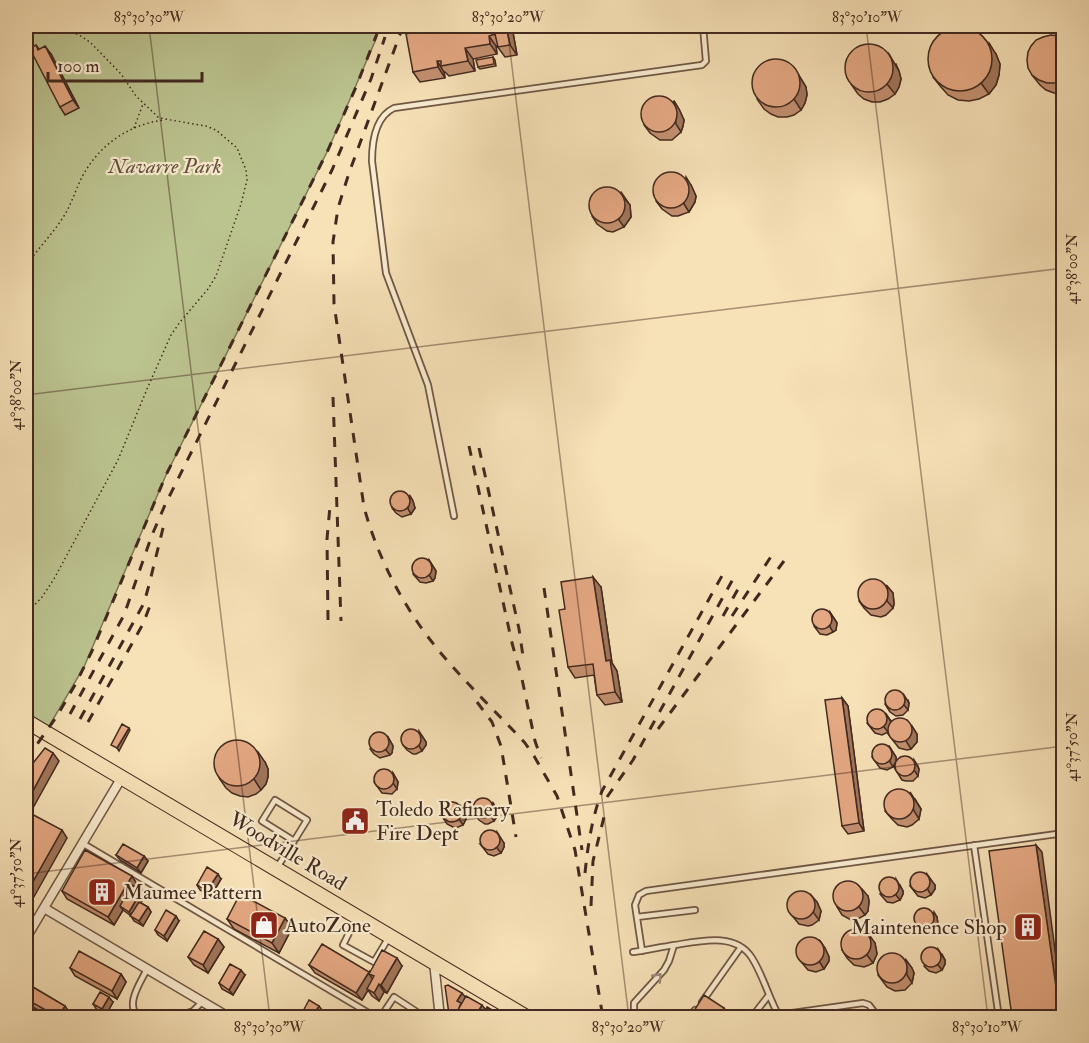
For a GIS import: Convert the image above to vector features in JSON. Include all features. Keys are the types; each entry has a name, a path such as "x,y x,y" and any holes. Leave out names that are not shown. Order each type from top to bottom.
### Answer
{"main road":[{"name":"Woodville Road","path":"26,721 528,1017"}],"street":[{"path":"26,938 122,777"},
{"path":"44,908 230,1017"},
{"path":"434,962 440,1017"}],"lane":[{"path":"454,516 428,385 386,273 372,161 375,133 381,119 386,112 394,108 702,65 706,61 703,26"},
{"path":"277,869 307,820 275,800 262,821 294,841"},
{"path":"642,951 636,905 639,895 646,891 1064,833"},
{"path":"82,843 378,1017 394,997 426,1017"},
{"path":"974,845 999,1017"},
{"path":"1064,866 1060,875 1064,895"},
{"path":"637,917 695,910"},
{"path":"358,917 343,945 374,962 390,936"},
{"path":"633,952 708,939 729,941 746,950 753,960 779,1016 863,1003 869,1005 879,1017"},
{"path":"642,1017 634,1012 634,1003 664,970 674,945"},
{"path":"688,1017 701,1004 741,947"},
{"path":"140,1017 136,1016 132,1002 147,969"},
{"path":"751,1017 768,995"},
{"path":"174,1017 193,1011 202,1001"}],"path":[{"path":"26,614 42,597 54,579 114,469 171,335 208,290 216,276 247,180 241,154 216,130 206,126 159,118 90,42 61,27 46,30 39,26"},
{"path":"134,129 143,103"},
{"path":"26,267 63,217 88,166 111,140 152,122 167,120"}],"green space":[{"name":"Navarre Park","path":"26,26 380,26 328,150 166,475 84,667 45,733 26,722"}],"building":[{"path":"417,26 506,26 510,45 498,47 495,34 489,36 490,44 465,48 468,61 441,66 441,61 437,61 438,67 413,72 406,34 418,31"},
{"path":"954,27 966,27 983,36 990,47 992,59 990,71 983,82 966,91 954,91 942,86 933,77 928,65 928,53 933,41 942,32"},
{"path":"1051,35 1064,39 1064,80 1047,83 1032,75 1027,60 1028,52 1036,40"},
{"path":"869,44 886,51 893,68 886,85 869,92 852,85 845,68 852,51"},
{"path":"36,45 38,50 45,46 73,100 60,107 30,49"},
{"path":"493,57 494,64 478,67 476,60"},
{"path":"776,59 793,66 800,83 793,100 776,107 759,100 752,83 759,66"},
{"path":"659,96 672,101 677,114 672,127 659,132 646,127 641,114 646,101"},
{"path":"671,172 684,177 689,190 684,203 671,208 658,203 653,190 658,177"},
{"path":"607,187 620,192 625,205 620,218 607,223 594,218 589,205 594,192"},
{"path":"400,491 407,494 410,501 407,508 400,511 393,508 390,501 393,494"},
{"path":"418,558 426,558 432,564 432,572 426,578 418,578 412,572 412,564"},
{"path":"593,577 606,661 610,660 615,692 597,695 593,664 568,667 559,610 565,609 561,582"},
{"path":"873,579 884,583 888,594 884,605 873,609 862,605 858,594 862,583"},
{"path":"818,609 826,609 832,615 832,623 826,629 818,629 812,623 812,615"},
{"path":"891,690 899,690 905,696 905,704 899,710 891,710 885,704 885,696"},
{"path":"842,698 859,823 842,826 825,700"},
{"path":"873,709 881,709 887,715 887,723 881,729 873,729 867,723 867,715"},
{"path":"900,718 909,721 912,730 909,739 900,742 891,739 888,730 891,721"},
{"path":"122,724 129,728 117,748 111,745"},
{"path":"407,729 415,729 421,735 421,743 415,749 407,749 401,743 401,735"},
{"path":"379,732 386,735 389,742 386,749 379,752 372,749 369,742 372,735"},
{"path":"237,740 253,747 260,763 253,779 237,786 221,779 214,763 221,747"},
{"path":"878,744 886,744 892,750 892,758 886,764 878,764 872,758 872,750"},
{"path":"45,748 53,753 26,804 26,772"},
{"path":"905,756 912,759 915,766 912,773 905,776 898,773 895,766 898,759"},
{"path":"384,769 391,772 394,779 391,786 384,789 377,786 374,779 377,772"},
{"path":"899,789 910,793 914,804 910,815 899,819 888,815 884,804 888,793"},
{"path":"479,798 487,798 493,804 493,812 487,818 479,818 473,812 473,804"},
{"path":"448,802 456,802 462,808 462,816 456,822 448,822 442,816 442,808"},
{"path":"26,811 62,830 26,894"},
{"path":"486,830 494,830 500,836 500,844 494,850 486,850 480,844 480,836"},
{"path":"123,844 144,856 137,868 116,855"},
{"name":"Maintenence Shop","path":"1036,845 1056,987 1064,986 1064,1017 1012,1017 989,851"},
{"name":"Maumee Pattern","path":"85,850 132,876 108,917 62,891"},
{"path":"207,867 218,874 207,891 197,885"},
{"path":"916,872 924,872 930,878 930,886 924,892 916,892 910,886 910,878"},
{"path":"885,877 893,877 899,883 899,891 893,897 885,897 879,891 879,883"},
{"path":"848,881 859,885 863,896 859,907 848,911 837,907 833,896 837,885"},
{"path":"132,885 142,890 129,912 120,906"},
{"path":"801,891 811,895 815,905 811,915 801,919 791,915 787,905 791,895"},
{"path":"240,894 285,918 272,943 227,919"},
{"path":"139,902 148,907 139,921 130,916"},
{"path":"920,908 928,908 934,914 934,922 928,928 920,928 914,922 914,914"},
{"path":"166,910 176,916 164,936 155,930"},
{"path":"856,929 867,933 871,944 867,955 856,959 845,955 841,944 845,933"},
{"path":"204,931 218,939 203,965 188,957"},
{"path":"810,937 820,941 824,951 820,961 810,965 800,961 796,951 800,941"},
{"path":"322,944 369,972 356,993 309,965"},
{"path":"927,947 935,947 941,953 941,961 935,967 927,967 921,961 921,953"},
{"path":"382,950 397,958 374,993 367,989 374,976 369,974"},
{"path":"79,951 121,974 112,991 70,968"},
{"path":"892,953 903,957 907,968 903,979 892,983 881,979 877,968 881,957"},
{"path":"230,964 241,970 229,990 219,983"},
{"path":"26,983 65,1006 58,1017 26,999"},
{"path":"448,985 462,993 457,1001 461,1003 455,1017 449,1014 445,986"},
{"path":"100,992 109,997 102,1009 93,1004"},
{"path":"704,995 724,1008 718,1017 690,1017"},
{"path":"466,996 482,1005 475,1017 454,1017"},
{"path":"309,1000 319,1006 312,1017 300,1017"},
{"path":"26,1005 47,1017 26,1017"},
{"path":"487,1007 499,1014 497,1017 481,1017"}],"railway":[{"path":"26,760 57,716 92,651 166,475 328,150 380,26"},
{"path":"403,26 349,173 338,208 333,242 334,304 364,507 386,567 418,623 456,670 525,743 557,796 575,850 603,1018"},
{"path":"70,714 124,615 165,505 332,170 371,79 385,37"},
{"path":"333,397 341,621"},
{"path":"469,446 512,643 541,758"},
{"path":"479,448 519,629 524,663"},
{"path":"328,620 327,539 330,506"},
{"path":"80,719 144,603 165,520"},
{"path":"658,729 790,553"},
{"path":"732,616 772,555"},
{"path":"585,873 591,831 602,791 723,574"},
{"path":"607,797 633,760 733,579"},
{"path":"723,616 742,582"},
{"path":"544,588 582,850"},
{"path":"88,722 143,624 151,603"},
{"path":"477,702 492,722 501,746 516,837"},
{"path":"591,906 593,861 604,817"}],"place":[{"name":"Toledo Refinery Fire Dept","path":"355,821"},
{"name":"Maumee Pattern","path":"102,892"},
{"name":"AutoZone","path":"264,925"},
{"name":"Maintenence Shop","path":"1028,927"}]}
